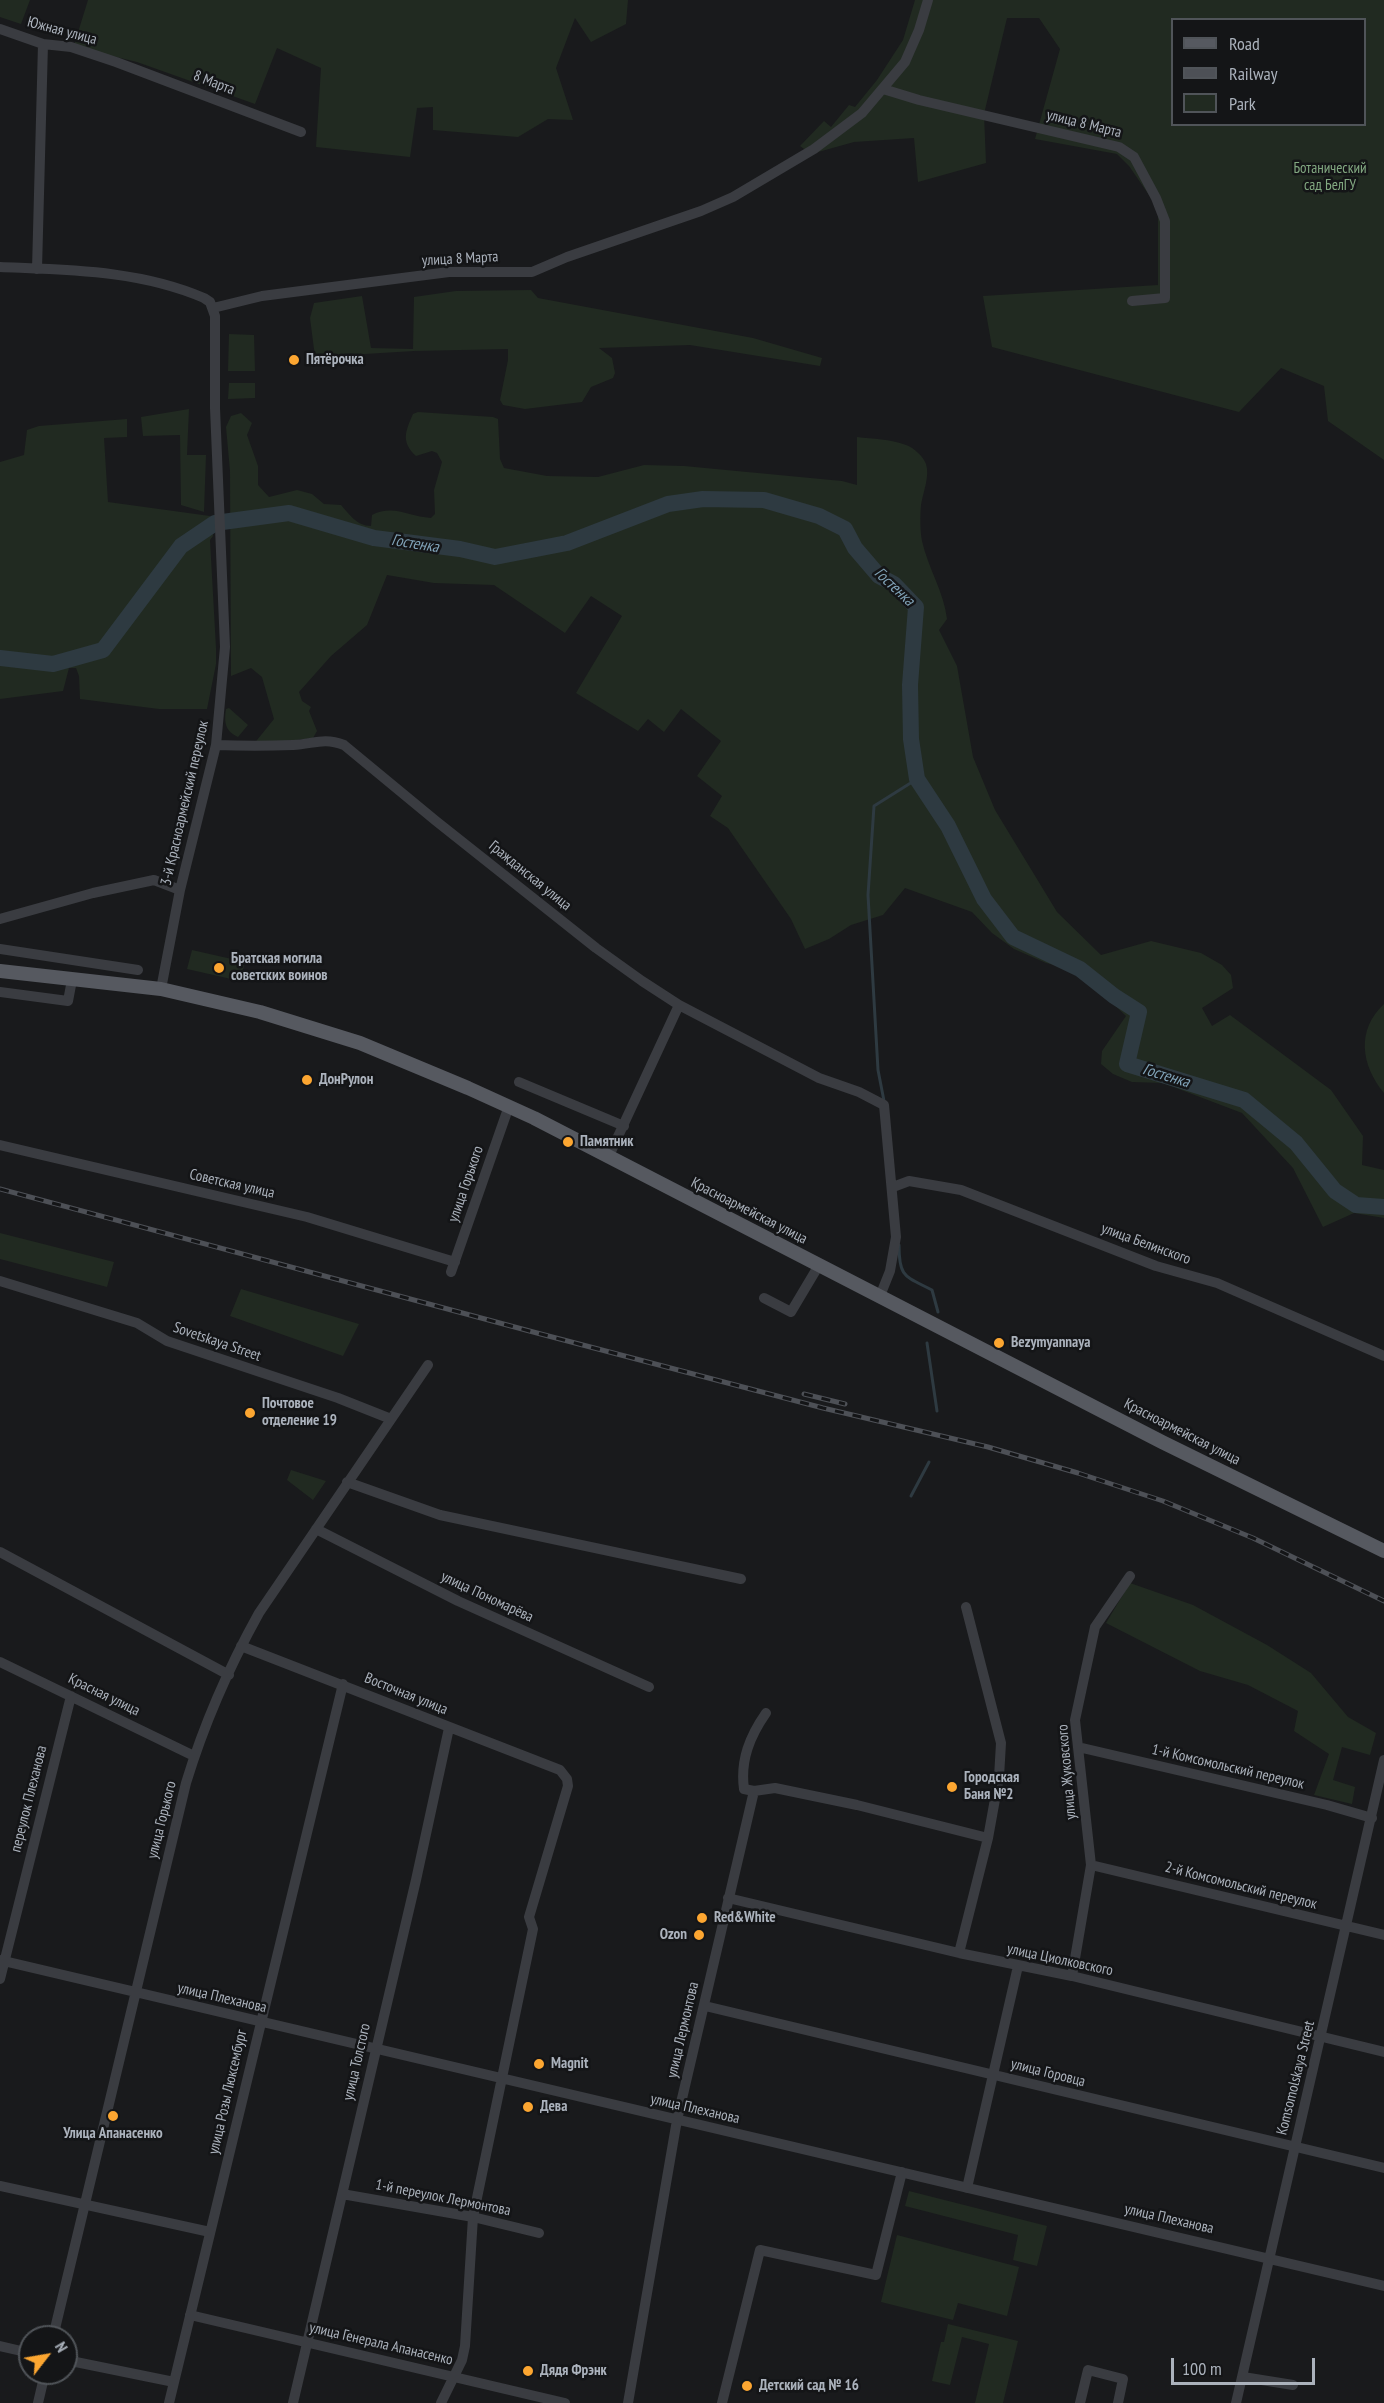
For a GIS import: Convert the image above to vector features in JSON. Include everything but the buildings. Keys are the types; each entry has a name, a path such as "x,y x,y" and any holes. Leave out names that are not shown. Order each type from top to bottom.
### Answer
{"main road":[{"name":"Красноармейская улица","path":"0,971 162,989 260,1012 360,1043 509,1106 1162,1442 1384,1551"}],"street":[{"name":"улица 8 Марта","path":"213,308 272,294 449,272 532,272 567,257 701,212 733,197 814,149 862,113 905,62 919,30 928,0"},
{"name":"Южная улица","path":"0,29 43,44 71,47 116,62"},
{"path":"37,269 43,44"},
{"name":"8 Марта","path":"116,62 301,132"},
{"name":"улица 8 Марта","path":"883,89 919,100 1119,147 1134,157 1156,198 1165,221 1165,298 1132,301"},
{"path":"0,267 103,272 135,277 194,294 204,298 213,308"},
{"name":"3-й Красноармейский переулок","path":"162,989 165,959 180,890 204,785 216,745 225,647 213,308"},
{"name":"Гражданская улица","path":"216,745 251,747 306,744 319,740 331,740 344,745 596,948 679,1005 819,1078 863,1094 884,1105 893,1188"},
{"path":"0,919 93,893 154,880 180,890"},
{"path":"0,949 138,970"},
{"path":"0,992 68,1001 72,980"},
{"path":"608,1158 679,1005"},
{"path":"519,1082 624,1126"},
{"name":"улица Горького","path":"453,1267 509,1106"},
{"name":"Советская улица","path":"0,1144 308,1217 453,1267"},
{"name":"улица Белинского","path":"893,1188 909,1181 961,1190 1156,1266 1217,1284 1384,1356"},
{"path":"880,1296 890,1271 896,1237 893,1188"},
{"path":"764,1298 791,1312 819,1265"},
{"name":"Sovetskaya Street","path":"0,1281 137,1323 167,1341 338,1398 391,1419"},
{"name":"улица Горького","path":"56,2325 194,1756 209,1715 259,1613 428,1365"},
{"path":"347,1482 440,1515 741,1579"},
{"name":"улица Пономарёва","path":"316,1529 458,1601 649,1687"},
{"path":"0,1552 229,1675"},
{"name":"улица Жуковского","path":"1072,1976 1091,1865 1076,1720 1095,1627 1130,1576"},
{"path":"959,1953 988,1838 999,1777 1001,1743 966,1607"},
{"name":"Восточная улица","path":"241,1646 560,1770 567,1779 568,1786 529,1917 533,1929 503,2079"},
{"name":"Красная улица","path":"0,1662 194,1756"},
{"name":"улица Розы Люксембург","path":"169,2403 343,1684"},
{"name":"переулок Плеханова","path":"0,1979 2,1961 71,1696"},
{"path":"766,1713 752,1733 742,1772 744,1789 754,1791 775,1788 857,1805 988,1838"},
{"name":"улица Толстого","path":"293,2403 416,1880 449,1728"},
{"name":"1-й Комсомольский переулок","path":"1078,1748 1316,1802 1376,1813"},
{"name":"Komsomolskaya Street","path":"1236,2403 1294,2148 1376,1813 1384,1760"},
{"name":"улица Лермонтова","path":"627,2403 677,2120 754,1791"},
{"name":"2-й Комсомольский переулок","path":"1091,1865 1384,1935"},
{"name":"улица Циолковского","path":"728,1898 959,1953 1072,1976 1384,2052"},
{"name":"улица Плеханова","path":"2,1961 1384,2286"},
{"path":"968,2188 1018,1966"},
{"name":"улица Горовца","path":"705,2006 1384,2168"},
{"path":"441,2403 452,2376 462,2360 465,2346 473,2217 503,2079"},
{"path":"722,2403 760,2250 876,2275 902,2172"},
{"path":"0,2186 210,2232"},
{"name":"1-й переулок Лермонтова","path":"342,2194 473,2217 538,2233"},
{"name":"улица Генерала Апанасенко","path":"190,2315 565,2403"},
{"path":"0,2346 18,2350"},
{"path":"78,2362 174,2382"},
{"path":"1080,2403 1088,2370 1123,2379 1118,2403"},
{"path":"1243,2377 1293,2385"},
{"path":"38,2403 42,2385"}],"green space":[{"path":"0,0 30,0 21,24 0,17"},
{"path":"88,0 628,0 626,24 591,42 575,18 556,68 573,120 548,119 518,137 433,130 433,107 417,108 410,157 316,147 321,68 277,48 255,104 137,62 75,47"},
{"name":"Ботанический сад БелГУ","path":"915,0 1384,0 1384,460 1328,421 1324,386 1281,368 1239,412 992,347 983,296 1158,285 1158,208 1129,166 1117,154 1035,139 1060,49 1039,18 1007,18 984,114 986,163 918,182 914,138 854,142 811,154 800,146 824,121 831,127 849,105 855,107 877,80 903,40"},
{"path":"531,290 538,298 753,338 822,358 820,366 690,345 599,348 612,358 615,373 613,378 591,387 582,402 525,409 503,405 500,400 508,349 414,351 315,357 310,318 314,303 362,296 371,348 413,349 414,297 456,291"},
{"path":"229,334 254,335 255,371 228,371"},
{"path":"229,383 255,383 255,398 228,399"},
{"path":"189,409 187,455 206,455 204,512 181,505 180,435 143,436 141,417"},
{"path":"418,412 498,419 500,459 504,468 547,476 598,477 644,465 684,466 842,481 857,485 857,437 894,442 915,450 923,458 927,469 921,509 922,541 945,609 947,619 939,630 957,666 973,757 995,810 1057,912 1101,955 1151,941 1201,953 1222,965 1231,975 1233,988 1202,1008 1212,1026 1230,1015 1331,1090 1363,1136 1362,1165 1384,1170 1384,1218 1354,1213 1323,1227 1293,1168 1242,1113 1163,1083 1132,1082 1113,1074 1101,1064 1102,1051 1126,1016 1085,977 1070,969 1046,963 1014,949 992,933 972,912 905,888 883,915 851,925 829,939 805,949 791,919 728,828 710,816 722,796 697,776 721,741 681,709 664,732 648,719 638,731 576,693 622,616 591,596 565,633 494,585 434,583 387,575 367,625 331,656 299,692 302,701 311,707 309,711 317,731 313,738 253,745 274,719 262,677 251,668 231,676 230,471 226,427 231,416 241,413 252,423 247,435 258,466 258,485 269,497 297,490 312,494 324,504 341,505 357,522 371,526 372,515 380,512 395,511 431,518 435,514 434,490 442,462 437,453 432,451 416,456 406,441 410,420 413,414"},
{"path":"127,419 127,437 104,438 108,502 210,516 213,536 210,540 216,664 207,709 159,709 80,699 79,676 76,668 69,668 63,691 0,699 0,462 24,455 27,430 39,426"},
{"path":"229,708 248,725 238,737 226,726 226,709"},
{"path":"192,950 245,962 240,981 187,969"},
{"path":"1384,1004 1384,1093 1370,1071 1365,1048 1369,1025"},
{"path":"0,1233 114,1262 107,1287 0,1259"},
{"path":"241,1289 359,1324 343,1356 230,1316"},
{"path":"291,1470 326,1481 313,1500 287,1480"},
{"path":"1130,1583 1193,1605 1267,1645 1311,1673 1348,1717 1376,1733 1370,1755 1342,1747 1333,1780 1355,1787 1352,1804 1314,1795 1329,1754 1294,1731 1298,1711 1248,1685 1200,1671 1106,1623"},
{"path":"909,2191 1047,2226 1037,2266 1013,2260 1018,2235 905,2206"},
{"path":"897,2235 1019,2267 1007,2316 958,2303 953,2320 881,2302"},
{"path":"948,2324 1018,2341 1003,2403 975,2403 989,2344 962,2337 950,2385 932,2381 941,2342 944,2342"}],"waterway":[{"name":"Гостенка","path":"0,658 53,664 103,650 181,546 215,523 289,513 374,538 460,549 495,557 567,543 668,504 703,499 764,500 819,516 845,529 855,548 879,576 894,584 916,607 910,685 911,739 917,779 948,826 984,899 1013,937 1080,969 1139,1012 1127,1064 1244,1100 1296,1143 1335,1191 1356,1205 1384,1207"},
{"path":"884,1101 878,1070 868,895 874,806 917,779"},
{"path":"899,1245 902,1270 905,1275 932,1290 938,1312"},
{"path":"927,1343 937,1411"},
{"path":"911,1496 929,1462"}],"railway":[{"path":"0,1189 537,1333 823,1408 988,1447 1078,1473 1163,1501 1253,1538 1384,1601"},
{"path":"804,1394 845,1404"}],"place":[{"name":"Пятёрочка","path":"294,360"},
{"name":"Братская могила советских воинов","path":"219,968"},
{"name":"ДонРулон","path":"307,1080"},
{"name":"Памятник","path":"568,1142"},
{"name":"Bezymyannaya","path":"999,1343"},
{"name":"Почтовое отделение 19","path":"250,1413"},
{"name":"Городская Баня №2","path":"952,1787"},
{"name":"Red&White","path":"702,1918"},
{"name":"Ozon","path":"699,1935"},
{"name":"Magnit","path":"539,2064"},
{"name":"Дева","path":"528,2107"},
{"name":"Улица Апанасенко","path":"113,2116"},
{"name":"Дядя Фрэнк","path":"528,2371"},
{"name":"Детский сад № 16","path":"747,2386"}]}
